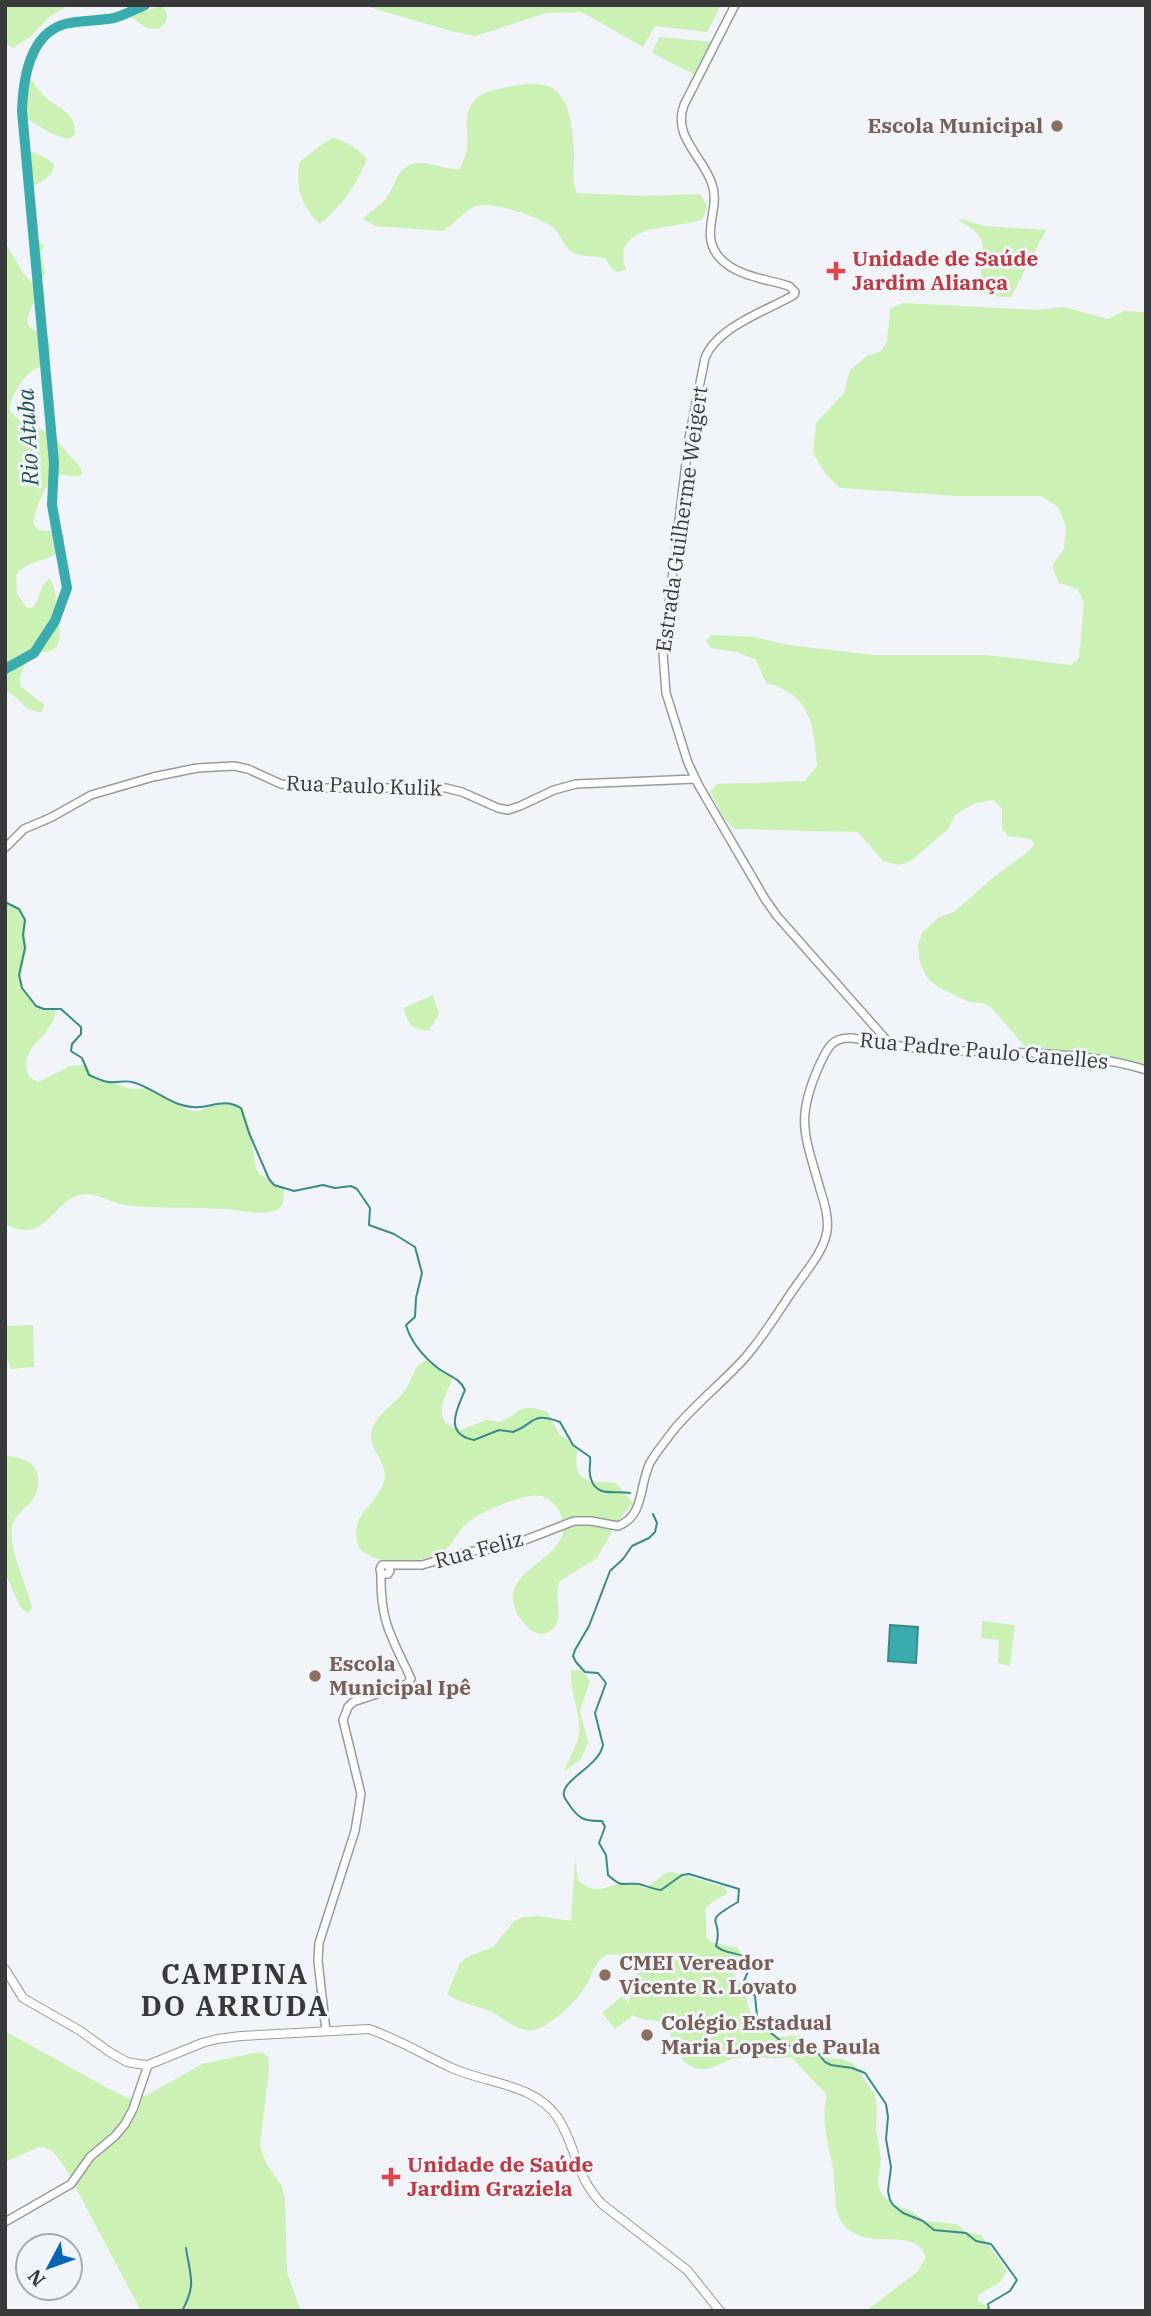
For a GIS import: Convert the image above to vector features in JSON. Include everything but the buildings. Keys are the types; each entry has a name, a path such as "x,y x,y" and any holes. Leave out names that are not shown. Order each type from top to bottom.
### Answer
{"main road":[{"path":"5,1969 23,1998 127,2062 148,2065 217,2039 369,2029 455,2070 529,2093 543,2102 557,2118 591,2193 687,2270 720,2311"}],"street":[{"name":"Estrada Guilherme Weigert","path":"735,5 684,105 681,115 682,128 688,144 712,184 714,204 709,235 714,251 737,271 789,286 795,292 732,328 715,341 705,358 695,402 669,600 663,668 669,703 695,779 773,910 890,1044"},
{"name":"Rua Paulo Kulik","path":"5,848 24,829 91,795 153,776 197,768 234,766 281,784 307,788 446,788 508,810 554,790 576,784 695,779"},
{"name":"Rua Padre Paulo Canelles","path":"627,1521 636,1511 645,1476 654,1457 685,1418 749,1352 810,1266 825,1237 827,1217 803,1120 808,1090 828,1046 833,1041 843,1038 921,1049 1069,1057 1113,1062 1146,1070"},
{"name":"Rua Feliz","path":"326,2031 318,1961 319,1943 355,1830 361,1794 343,1720 353,1702 407,1684 411,1679 383,1614 380,1592 387,1571 422,1565 466,1552 507,1547 574,1521 591,1521 614,1526 627,1521"},
{"path":"5,2222 71,2184 90,2157 115,2136 133,2109 148,2065"}],"green space":[{"path":"5,5 69,5 50,16 31,36 13,48 5,43"},
{"path":"362,5 721,5 707,32 655,26 643,47 582,12 546,13 476,36"},
{"path":"162,6 167,14 166,22 159,29 146,28 129,15"},
{"path":"659,37 712,42 695,75 652,53"},
{"path":"27,74 45,97 70,116 75,135 68,139 52,134 29,120 21,124 21,102"},
{"path":"525,84 552,88 564,101 572,128 573,179 577,193 646,196 700,194 707,206 703,219 636,235 627,243 624,254 626,269 618,272 612,269 605,258 572,252 556,230 545,223 501,207 473,207 443,231 375,226 363,219 384,201 406,167 421,163 459,169 466,152 467,118 475,100 491,91"},
{"path":"333,138 352,146 367,159 348,195 320,224 308,211 301,196 298,170 300,161"},
{"path":"24,148 46,158 54,165 48,177 28,189"},
{"path":"957,218 985,226 1046,230 1011,297 986,296 981,279 982,242 974,231"},
{"path":"33,234 44,246 41,253 45,273 27,323 48,339 50,353 44,363 27,375 20,385 11,401 10,411 24,423 52,435 78,464 82,475 54,477 36,512 33,524 39,530 64,535 64,544 60,551 30,564 16,575 17,594 26,607 32,608 44,584 50,579 57,602 59,634 56,647 31,658 24,665 21,675 20,686 45,705 41,712 26,707 5,691 5,242 23,273 34,285 39,284"},
{"path":"903,303 1036,310 1064,307 1108,319 1124,311 1146,312 1146,1066 1091,1056 1035,1052 1026,1048 992,1008 983,1003 969,1002 938,987 929,980 923,970 918,945 922,933 939,917 954,912 1034,845 1031,839 1008,836 1002,829 1002,809 994,800 975,803 956,814 948,829 911,861 899,865 883,861 858,832 734,829 724,818 710,791 717,784 805,781 817,766 811,725 801,704 793,695 766,683 756,660 737,652 711,648 706,641 711,635 755,637 788,645 874,655 985,655 1071,665 1079,658 1084,601 1077,589 1059,583 1052,566 1064,549 1066,526 1058,507 1041,496 958,496 840,488 825,473 813,453 816,423 844,393 850,370 867,356 881,351 887,342 890,309"},
{"path":"5,901 21,909 26,920 27,948 21,975 23,988 38,1006 56,1008 50,1027 28,1057 26,1066 29,1077 38,1082 70,1066 87,1065 91,1075 131,1089 147,1088 190,1111 199,1111 216,1103 243,1108 251,1133 256,1169 284,1189 283,1203 279,1209 259,1213 226,1209 137,1206 120,1204 88,1194 67,1201 42,1225 32,1229 20,1230 5,1224"},
{"path":"433,995 439,1014 429,1031 414,1027 404,1008"},
{"path":"33,1325 34,1367 11,1369 5,1353 5,1326"},
{"path":"427,1360 449,1374 452,1380 442,1410 442,1417 451,1427 461,1430 486,1420 500,1422 524,1408 547,1412 560,1435 577,1446 576,1466 580,1475 589,1481 616,1483 633,1503 618,1521 597,1558 560,1581 557,1593 557,1622 547,1633 540,1634 526,1626 513,1602 517,1583 561,1539 563,1527 560,1513 544,1497 525,1497 482,1513 465,1525 444,1551 425,1559 388,1561 366,1554 359,1548 357,1527 380,1490 385,1475 372,1442 372,1429 380,1416 402,1395 416,1369"},
{"path":"5,1455 31,1463 38,1477 36,1494 18,1515 12,1528 13,1548 32,1608 28,1613 22,1609 5,1573"},
{"path":"982,1621 1015,1625 1010,1666 998,1663 999,1640 981,1638"},
{"path":"571,1670 583,1671 590,1681 580,1711 588,1743 580,1760 564,1771 579,1733"},
{"path":"575,1859 578,1880 591,1888 602,1889 628,1883 646,1888 666,1873 673,1872 724,1887 728,1893 705,1910 706,1937 711,1942 738,1948 741,1955 734,1972 745,1987 748,2007 755,2019 777,2037 801,2035 821,2057 842,2059 854,2064 875,2095 876,2130 881,2158 878,2182 880,2191 893,2204 913,2212 924,2221 956,2224 966,2232 981,2235 1007,2271 1000,2282 978,2295 978,2301 995,2311 866,2311 917,2272 926,2257 914,2243 863,2237 842,2222 836,2207 825,2124 827,2095 791,2057 736,2058 700,2069 685,2062 667,2028 660,2022 633,2015 615,2029 602,2013 622,1996 629,2003 637,1978 636,1967 624,1957 614,1954 603,1957 573,2002 558,2017 532,2030 516,2027 492,2012 447,1994 460,1963 467,1957 493,1947 514,1921 538,1916 571,1921"},
{"path":"5,2031 109,2089 135,2098 147,2095 202,2064 255,2053 263,2053 268,2057 260,2146 266,2163 282,2186 285,2200 287,2273 301,2311 141,2311 66,2169 55,2154 39,2147 5,2162"}],"water":[{"path":"890,1625 918,1627 916,1663 888,1661"}],"waterway":[{"name":"Rio Atuba","path":"5,669 34,653 55,621 67,588 52,505 54,463 22,111 24,86 30,60 36,48 43,37 53,29 65,24 114,18 145,5"},
{"path":"5,902 19,909 25,920 25,948 19,975 22,988 36,1006 61,1009 81,1027 81,1034 72,1044 71,1051 82,1058 89,1075 107,1082 129,1081 140,1084 185,1106 228,1103 241,1108 249,1133 274,1185 294,1191 323,1185 335,1188 351,1186 357,1189 370,1208 369,1225 394,1234 415,1247 422,1273 415,1317 406,1325 411,1338 424,1355 439,1369 457,1380 465,1390 456,1413 455,1427 458,1432 474,1440 499,1430 513,1432 538,1418 560,1422 573,1445 590,1457 590,1476 594,1485 602,1491 630,1493"},
{"path":"653,1514 657,1523 655,1532 632,1546 610,1571 589,1626 573,1656 585,1672 598,1673 606,1683 595,1713 603,1745 595,1760 568,1784 564,1797 580,1817 602,1821 605,1827 599,1843 606,1855 608,1875 617,1882 661,1890 682,1875 689,1874 739,1889 738,1902 716,1918 716,1946 744,1956 751,1964 744,1981 755,1996 757,2016 765,2028 787,2046 811,2044 825,2062 865,2073 886,2104 886,2139 891,2167 888,2191 893,2205 934,2230 966,2233 976,2241 991,2244 1017,2280 1010,2291 988,2304 989,2311"},
{"path":"182,2311 191,2287 186,2248"}],"place":[{"name":"Escola Municipal","path":"1057,126"},
{"name":"Unidade de Saúde Jardim Aliança","path":"836,271"},
{"name":"Escola Municipal Ipê","path":"315,1676"},
{"name":"CMEI Vereador Vicente R. Lovato","path":"605,1975"},
{"name":"Colégio Estadual Maria Lopes de Paula","path":"647,2035"},
{"name":"Unidade de Saúde Jardim Graziela","path":"391,2177"}],"district":[{"name":"CAMPINA DO ARRUDA","path":"235,1990"}]}
